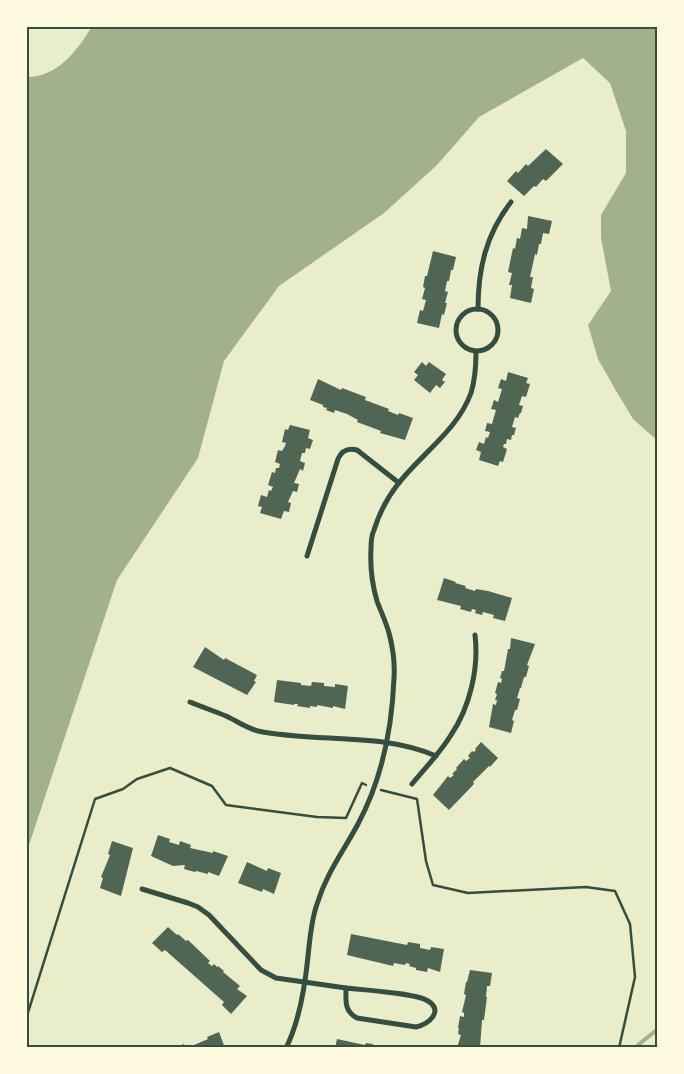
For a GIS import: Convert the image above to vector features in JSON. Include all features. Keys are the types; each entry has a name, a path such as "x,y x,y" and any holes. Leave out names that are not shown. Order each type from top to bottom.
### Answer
{"street":[{"path":"478,309 479,274 486,246 494,226 511,202"},
{"path":"478,309 492,314 500,328 496,340 490,348 476,352 469,351 462,346 456,332 460,318 466,312 478,309"},
{"path":"286,1048 298,1016 316,906 333,865 358,825 380,772 387,742 394,677 393,655 389,633 377,601 372,577 370,561 373,533 380,513 399,483 441,439 463,409 474,381 476,352"},
{"path":"307,556 338,459 344,451 351,448 357,450 399,483"},
{"path":"412,784 436,756 461,717 476,664 475,635"},
{"path":"190,702 257,730 329,739 387,742 421,750 436,756"},
{"path":"142,889 198,907 268,975 276,978 426,999 431,1003 434,1015 430,1021 416,1027 357,1018 351,1015 347,1009 346,988"}],"path":[{"path":"26,1018 96,799 122,789 137,779 170,768 212,786 226,805 346,818 362,783 417,799 426,861 433,885 468,893 586,887 615,891 630,924 635,977 619,1048"}],"shaded area":[{"path":"92,26 658,26 658,441 633,419 598,359 588,325 611,291 601,238 601,215 626,173 626,131 610,83 583,58 479,117 437,165 384,213 279,286 224,361 198,458 117,580 26,854 26,77 37,76 57,68 73,53"}],"building":[{"path":"546,149 563,164 546,181 543,179 524,196 507,181 516,171 518,173 526,164 528,166"},
{"path":"528,216 552,221 549,234 543,233 537,255 535,254 530,277 533,277 531,288 534,289 531,303 510,298 512,285 509,285 512,273 508,272 517,238 520,239 522,228 527,229"},
{"path":"433,251 456,257 449,281 447,281 445,291 448,292 445,303 447,303 439,328 417,323 420,310 423,311 426,300 422,299 425,288 423,287"},
{"path":"422,362 426,366 429,362 446,374 442,380 445,382 440,388 436,385 430,393 414,380 418,375 414,372"},
{"path":"508,372 528,378 526,383 530,384 526,397 522,396 519,405 523,406 521,413 518,418 515,417 512,427 516,428 514,435 512,435 511,440 507,439 506,444 504,444 503,447 507,449 503,462 500,461 498,466 479,460 481,452 476,450 479,442 484,444 486,437 488,438 490,432 485,431 487,423 492,424 496,410 491,409 494,400 498,402 502,389 498,388 501,379 506,381"},
{"path":"318,379 341,390 342,388 366,397 365,400 389,409 388,411 413,418 405,440 380,433 381,431 357,422 358,420 347,414 335,410 334,413 326,410 327,408 323,407 323,405 310,400"},
{"path":"290,425 310,430 308,438 313,440 310,449 306,448 305,453 302,453 300,461 305,463 303,471 300,469 294,483 299,484 297,492 293,491 288,502 291,503 289,512 284,511 281,519 260,513 262,507 258,506 261,495 267,497 269,490 271,491 273,487 268,485 272,472 275,473 276,468 279,468 280,464 275,462 278,450 282,451 285,446 286,443 282,442 285,429 288,430"},
{"path":"444,578 475,591 476,589 488,591 512,598 505,621 493,618 494,615 483,612 482,615 475,613 476,610 472,609 471,612 460,609 461,606 437,600"},
{"path":"511,638 535,644 527,665 529,666 526,677 524,677 517,698 520,699 512,720 514,721 511,733 489,727 493,704 496,705 497,700 495,700 497,694 495,693 498,682 501,683 502,679 500,678 502,671 504,671"},
{"path":"205,647 224,660 225,658 257,675 254,681 256,682 247,695 193,667"},
{"path":"277,680 311,686 312,682 324,683 324,686 335,687 335,684 348,686 345,709 317,705 317,707 310,706 310,708 297,706 298,704 274,702"},
{"path":"481,742 498,758 473,782 474,784 449,810 433,795 448,776 450,778 454,775 452,774 464,759 466,761 470,758 468,756 472,751 476,750"},
{"path":"158,835 170,839 169,842 179,845 180,841 191,845 190,848 213,853 213,851 228,856 219,876 208,872 208,874 184,869 185,865 173,866 151,856"},
{"path":"112,841 133,848 121,896 100,888 103,878 101,877 110,855 108,854"},
{"path":"247,862 267,871 268,868 281,873 274,894 263,889 262,892 238,883"},
{"path":"168,927 186,941 188,940 210,961 208,963 212,966 214,964 218,966 240,986 237,989 247,996 231,1014 222,1005 224,1002 165,950 162,952 152,943"},
{"path":"351,934 407,945 408,942 420,944 420,948 430,950 431,947 444,949 440,972 428,968 427,972 416,970 416,968 406,963 405,965 394,963 393,966 347,955"},
{"path":"470,970 492,973 490,986 487,986 480,1048 457,1048 461,1035 458,1034 460,1016 464,1017 462,1012 466,995 464,994"},
{"path":"219,1032 225,1048 187,1048 208,1039 207,1037"},
{"path":"337,1039 365,1045 366,1043 373,1044 372,1048 335,1048"},
{"path":"184,1044 186,1048 174,1048"}],"waterway":[{"path":"637,1048 638,1045 658,1029"}]}
